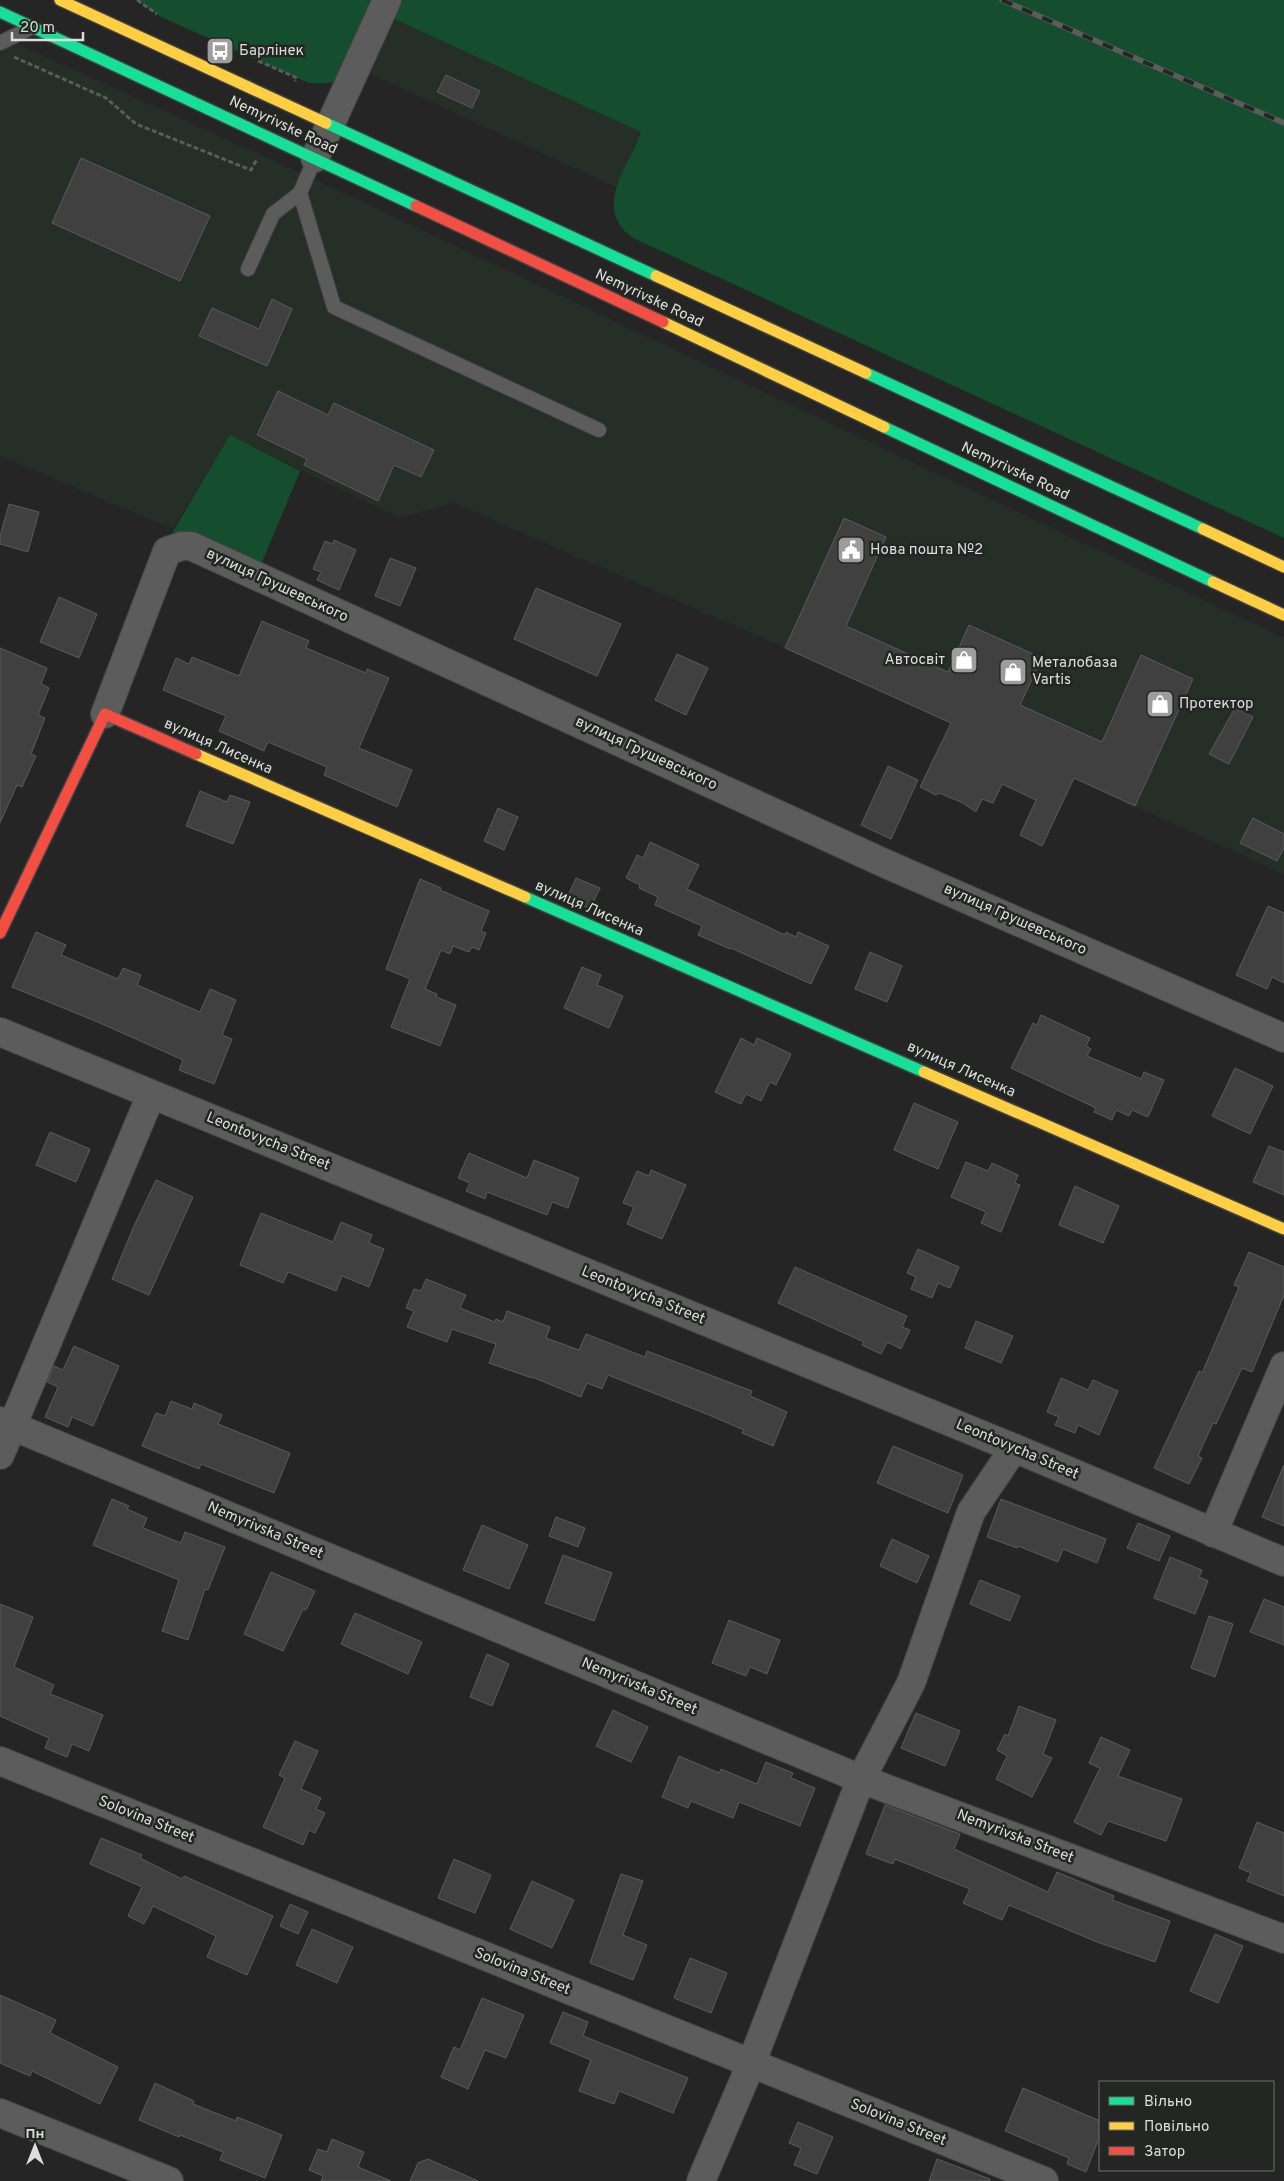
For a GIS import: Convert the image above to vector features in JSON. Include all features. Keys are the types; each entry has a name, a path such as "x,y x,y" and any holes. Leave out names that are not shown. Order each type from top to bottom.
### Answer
{"main road":[{"name":"Nemyrivske Road","path":"60,0 1284,566"},
{"name":"Nemyrivske Road","path":"0,12 315,158 1284,615"},
{"path":"0,933 104,714"},
{"name":"вулиця Лисенка","path":"104,714 1284,1229"}],"street":[{"path":"315,158 387,0"},
{"name":"вулиця Грушевського","path":"104,714 168,551 182,546 191,546 884,863 1284,1038"},
{"name":"Leontovycha Street","path":"0,1032 1014,1448 1284,1562"},
{"path":"0,1455 6,1423 151,1095"},
{"path":"1213,1533 1284,1366"},
{"name":"Nemyrivska Street","path":"6,1423 861,1779 1284,1939"},
{"path":"701,2181 750,2064 861,1779 911,1683 971,1512 1014,1448"},
{"name":"Solovina Street","path":"0,1761 1044,2181"},
{"path":"0,2113 169,2181"}],"lane":[{"path":"0,43 32,27"},
{"path":"248,269 273,214 300,193 315,158"},
{"path":"300,193 334,307 599,430"}],"path":[{"path":"9,55 106,98 136,124 252,170"}],"shaded area":[{"path":"381,13 641,132 616,187 357,68"},
{"path":"0,36 331,187 1284,638 1284,874 776,644 454,503 399,518 230,435 173,529 0,456"}],"green space":[{"path":"137,0 1284,0 1284,538 633,238 621,226 615,214 614,201 622,173 641,132 381,13 357,68 331,83 309,83 161,17"},
{"path":"230,435 300,471 260,567 191,537 172,533"}],"building":[{"path":"446,75 480,91 472,108 437,92"},
{"path":"81,158 210,216 180,281 52,223"},
{"path":"272,299 292,309 267,366 199,336 212,308 259,329"},
{"path":"278,391 328,415 334,403 434,450 421,477 394,465 378,501 304,465 307,459 257,435"},
{"path":"9,504 39,512 28,552 0,544 0,536"},
{"path":"844,518 886,537 846,626 948,672 969,625 1042,658 1020,705 1102,742 1141,655 1193,679 1135,806 1074,778 1042,846 1020,835 1036,800 1002,784 993,803 982,799 976,812 963,803 939,793 936,795 920,787 951,723 785,648"},
{"path":"334,540 356,550 339,590 317,580 321,572 313,569 325,541 333,544"},
{"path":"390,558 416,568 400,606 375,596"},
{"path":"536,588 621,624 597,676 514,639"},
{"path":"59,597 97,614 79,658 40,642"},
{"path":"262,621 309,641 306,648 366,673 367,669 389,678 359,748 412,770 397,807 324,775 327,767 268,742 264,751 219,731 226,716 163,690 176,658 189,664 192,657 239,676"},
{"path":"0,648 47,668 41,684 49,688 38,715 45,718 31,754 36,756 22,787 17,785 0,823"},
{"path":"677,654 708,668 686,715 655,700"},
{"path":"1235,708 1253,717 1229,764 1209,754"},
{"path":"888,766 918,780 891,839 861,825"},
{"path":"200,791 227,802 230,795 250,802 233,844 186,826"},
{"path":"498,808 518,817 504,850 484,841"},
{"path":"1253,818 1284,834 1284,848 1277,861 1240,843"},
{"path":"650,842 699,865 687,889 785,935 786,932 796,937 798,932 829,946 811,984 698,935 702,926 655,905 658,897 639,888 640,885 626,878 637,855 643,858"},
{"path":"576,878 600,888 590,909 567,898"},
{"path":"420,879 441,888 440,890 489,911 481,931 486,933 479,950 472,947 469,952 453,946 450,954 441,950 425,989 437,994 436,997 456,1005 440,1046 391,1027 410,979 386,969"},
{"path":"1268,906 1284,913 1284,983 1272,977 1267,989 1236,975"},
{"path":"36,932 66,945 61,955 118,979 123,968 141,975 137,985 200,1012 210,989 236,1000 222,1035 232,1039 214,1084 179,1070 183,1060 12,987"},
{"path":"870,952 902,966 887,1002 855,989"},
{"path":"582,967 601,975 597,985 623,996 609,1028 564,1008"},
{"path":"1041,1015 1090,1038 1086,1046 1091,1049 1087,1056 1141,1079 1144,1072 1164,1080 1148,1117 1132,1110 1129,1116 1116,1110 1112,1120 1094,1112 1096,1108 1011,1068 1033,1023 1037,1025"},
{"path":"741,1038 754,1045 757,1038 791,1054 776,1085 770,1082 761,1101 746,1094 741,1104 715,1092"},
{"path":"1235,1068 1273,1086 1250,1134 1212,1116"},
{"path":"914,1103 958,1122 938,1169 894,1150"},
{"path":"50,1132 90,1149 76,1182 36,1165"},
{"path":"1269,1146 1284,1152 1284,1195 1253,1182"},
{"path":"469,1153 527,1178 534,1160 579,1178 568,1208 552,1202 547,1215 487,1192 485,1199 466,1191 470,1183 458,1178"},
{"path":"966,1162 988,1171 992,1163 1018,1175 1015,1183 1020,1185 1001,1232 981,1223 986,1212 951,1197"},
{"path":"651,1170 686,1185 662,1239 627,1224 634,1207 623,1203 637,1171 649,1176"},
{"path":"156,1180 193,1197 149,1295 112,1279"},
{"path":"1075,1186 1119,1206 1103,1243 1059,1225"},
{"path":"261,1213 333,1242 341,1222 372,1235 369,1243 384,1249 369,1287 342,1276 336,1291 288,1272 283,1283 240,1265"},
{"path":"918,1249 959,1267 950,1288 938,1283 932,1298 911,1289 916,1277 907,1273"},
{"path":"1249,1252 1284,1267 1284,1295 1252,1372 1242,1368 1216,1424 1213,1423 1198,1456 1202,1458 1189,1484 1154,1468 1199,1371 1202,1373 1239,1287 1234,1285"},
{"path":"795,1267 907,1316 902,1327 910,1330 901,1349 887,1342 881,1354 862,1345 864,1342 778,1303"},
{"path":"426,1279 466,1295 460,1308 495,1322 496,1319 503,1322 507,1311 550,1327 546,1338 579,1350 586,1334 645,1357 647,1351 752,1391 750,1396 787,1412 773,1446 742,1433 744,1430 608,1375 602,1389 587,1383 581,1397 532,1377 489,1363 496,1344 452,1329 447,1342 407,1327 414,1311 406,1308 414,1289 421,1291"},
{"path":"976,1321 1013,1336 1001,1363 965,1348"},
{"path":"74,1346 119,1366 93,1426 72,1417 68,1427 45,1417 58,1387 47,1382 54,1366 63,1370"},
{"path":"1061,1378 1088,1390 1093,1380 1118,1391 1099,1435 1078,1425 1075,1433 1055,1425 1059,1417 1047,1412"},
{"path":"171,1401 192,1409 194,1403 222,1415 218,1424 290,1453 274,1493 201,1464 199,1469 142,1446 156,1413 165,1416"},
{"path":"893,1446 963,1475 948,1513 877,1483"},
{"path":"1284,1465 1284,1526 1262,1517"},
{"path":"112,1499 129,1506 127,1509 147,1518 143,1528 181,1543 185,1532 225,1547 208,1590 205,1589 188,1640 162,1631 179,1580 93,1545"},
{"path":"1001,1499 1106,1539 1097,1563 1063,1549 1058,1562 1018,1546 1017,1548 987,1537"},
{"path":"556,1517 585,1528 578,1547 549,1536"},
{"path":"1138,1523 1170,1536 1159,1561 1127,1548"},
{"path":"482,1525 528,1545 509,1589 463,1570"},
{"path":"892,1539 929,1556 917,1583 880,1566"},
{"path":"563,1555 612,1573 594,1621 545,1603"},
{"path":"1170,1557 1202,1570 1199,1577 1208,1581 1195,1614 1154,1598"},
{"path":"271,1572 315,1591 306,1610 303,1609 283,1651 244,1634"},
{"path":"980,1580 1020,1596 1010,1621 970,1604"},
{"path":"1264,1599 1284,1607 1284,1645 1250,1632"},
{"path":"0,1604 33,1617 14,1667 54,1685 50,1694 103,1715 89,1751 72,1744 67,1757 45,1748 49,1738 0,1716"},
{"path":"355,1613 422,1642 408,1674 341,1644"},
{"path":"1209,1616 1233,1624 1215,1677 1191,1668"},
{"path":"729,1620 780,1640 767,1674 750,1667 746,1676 712,1663"},
{"path":"487,1654 509,1664 492,1706 470,1697"},
{"path":"1019,1706 1056,1720 1043,1754 1052,1758 1032,1797 996,1779 1007,1756 997,1750 1005,1734 1008,1736"},
{"path":"613,1710 648,1727 631,1762 596,1746"},
{"path":"916,1713 960,1731 945,1766 901,1748"},
{"path":"1101,1737 1130,1750 1118,1776 1182,1799 1166,1841 1108,1821 1101,1835 1074,1822 1100,1768 1089,1763"},
{"path":"295,1741 318,1751 301,1789 321,1798 316,1809 325,1813 315,1833 309,1830 303,1845 263,1827 285,1778 279,1775"},
{"path":"679,1756 719,1773 721,1769 757,1784 766,1762 793,1773 791,1778 815,1788 800,1826 739,1802 733,1818 691,1801 688,1808 662,1797"},
{"path":"885,1805 960,1834 954,1849 1048,1892 1057,1872 1114,1896 1112,1900 1170,1921 1155,1962 1097,1942 1009,1905 1002,1920 963,1903 970,1889 895,1859 893,1864 866,1854"},
{"path":"1257,1822 1284,1833 1284,1896 1247,1881 1251,1873 1239,1868"},
{"path":"101,1838 142,1855 140,1858 182,1879 184,1876 273,1916 247,1975 207,1957 216,1936 153,1906 144,1924 128,1916 142,1887 90,1864"},
{"path":"454,1859 491,1875 475,1913 438,1898"},
{"path":"621,1874 643,1881 623,1935 647,1945 633,1980 590,1963"},
{"path":"532,1881 574,1900 552,1948 510,1929"},
{"path":"290,1904 308,1912 298,1934 280,1926"},
{"path":"312,1929 353,1947 337,1983 296,1965"},
{"path":"1215,1934 1243,1946 1218,2003 1190,1991"},
{"path":"690,1958 727,1973 711,2013 674,1998"},
{"path":"0,1995 56,2020 50,2033 118,2067 100,2104 32,2071 30,2076 0,2063"},
{"path":"482,1998 524,2015 506,2058 485,2050 468,2089 441,2077 454,2047 460,2050"},
{"path":"563,2012 588,2022 583,2036 688,2078 673,2113 619,2091 614,2104 579,2091 591,2060 550,2043"},
{"path":"155,2083 194,2101 193,2104 236,2121 237,2117 282,2135 265,2178 220,2160 223,2152 180,2135 179,2137 139,2120"},
{"path":"1023,2088 1099,2121 1099,2138 1086,2172 1067,2164 1069,2158 1005,2131"},
{"path":"798,2122 833,2137 817,2174 794,2165 801,2148 789,2143"},
{"path":"332,2139 364,2152 358,2167 391,2181 321,2181 323,2176 309,2170 318,2149 327,2152"},
{"path":"428,2159 478,2181 410,2181 418,2163"},
{"path":"937,2159 990,2179 990,2181 929,2181"}],"railway":[{"path":"1002,0 1284,123"}],"traffic: fast":[{"path":"0,12 416,206"},
{"path":"326,123 656,276"},
{"path":"866,373 1203,529"},
{"path":"884,427 1213,582"},
{"path":"525,897 924,1072"}],"traffic: slow":[{"path":"60,0 326,123"},
{"path":"656,276 866,373"},
{"path":"663,322 884,427"},
{"path":"1203,529 1284,567"},
{"path":"1213,582 1284,615"},
{"path":"196,754 525,897"},
{"path":"924,1072 1284,1229"}],"traffic: jam":[{"path":"416,206 663,322"},
{"path":"0,933 105,714 196,754"}],"place":[{"name":"Барлінек","path":"220,51"},
{"name":"Нова пошта №2","path":"851,550"},
{"name":"Автосвіт","path":"964,660"},
{"name":"Металобаза Vartis","path":"1013,672"},
{"name":"Протектор","path":"1160,704"}]}
